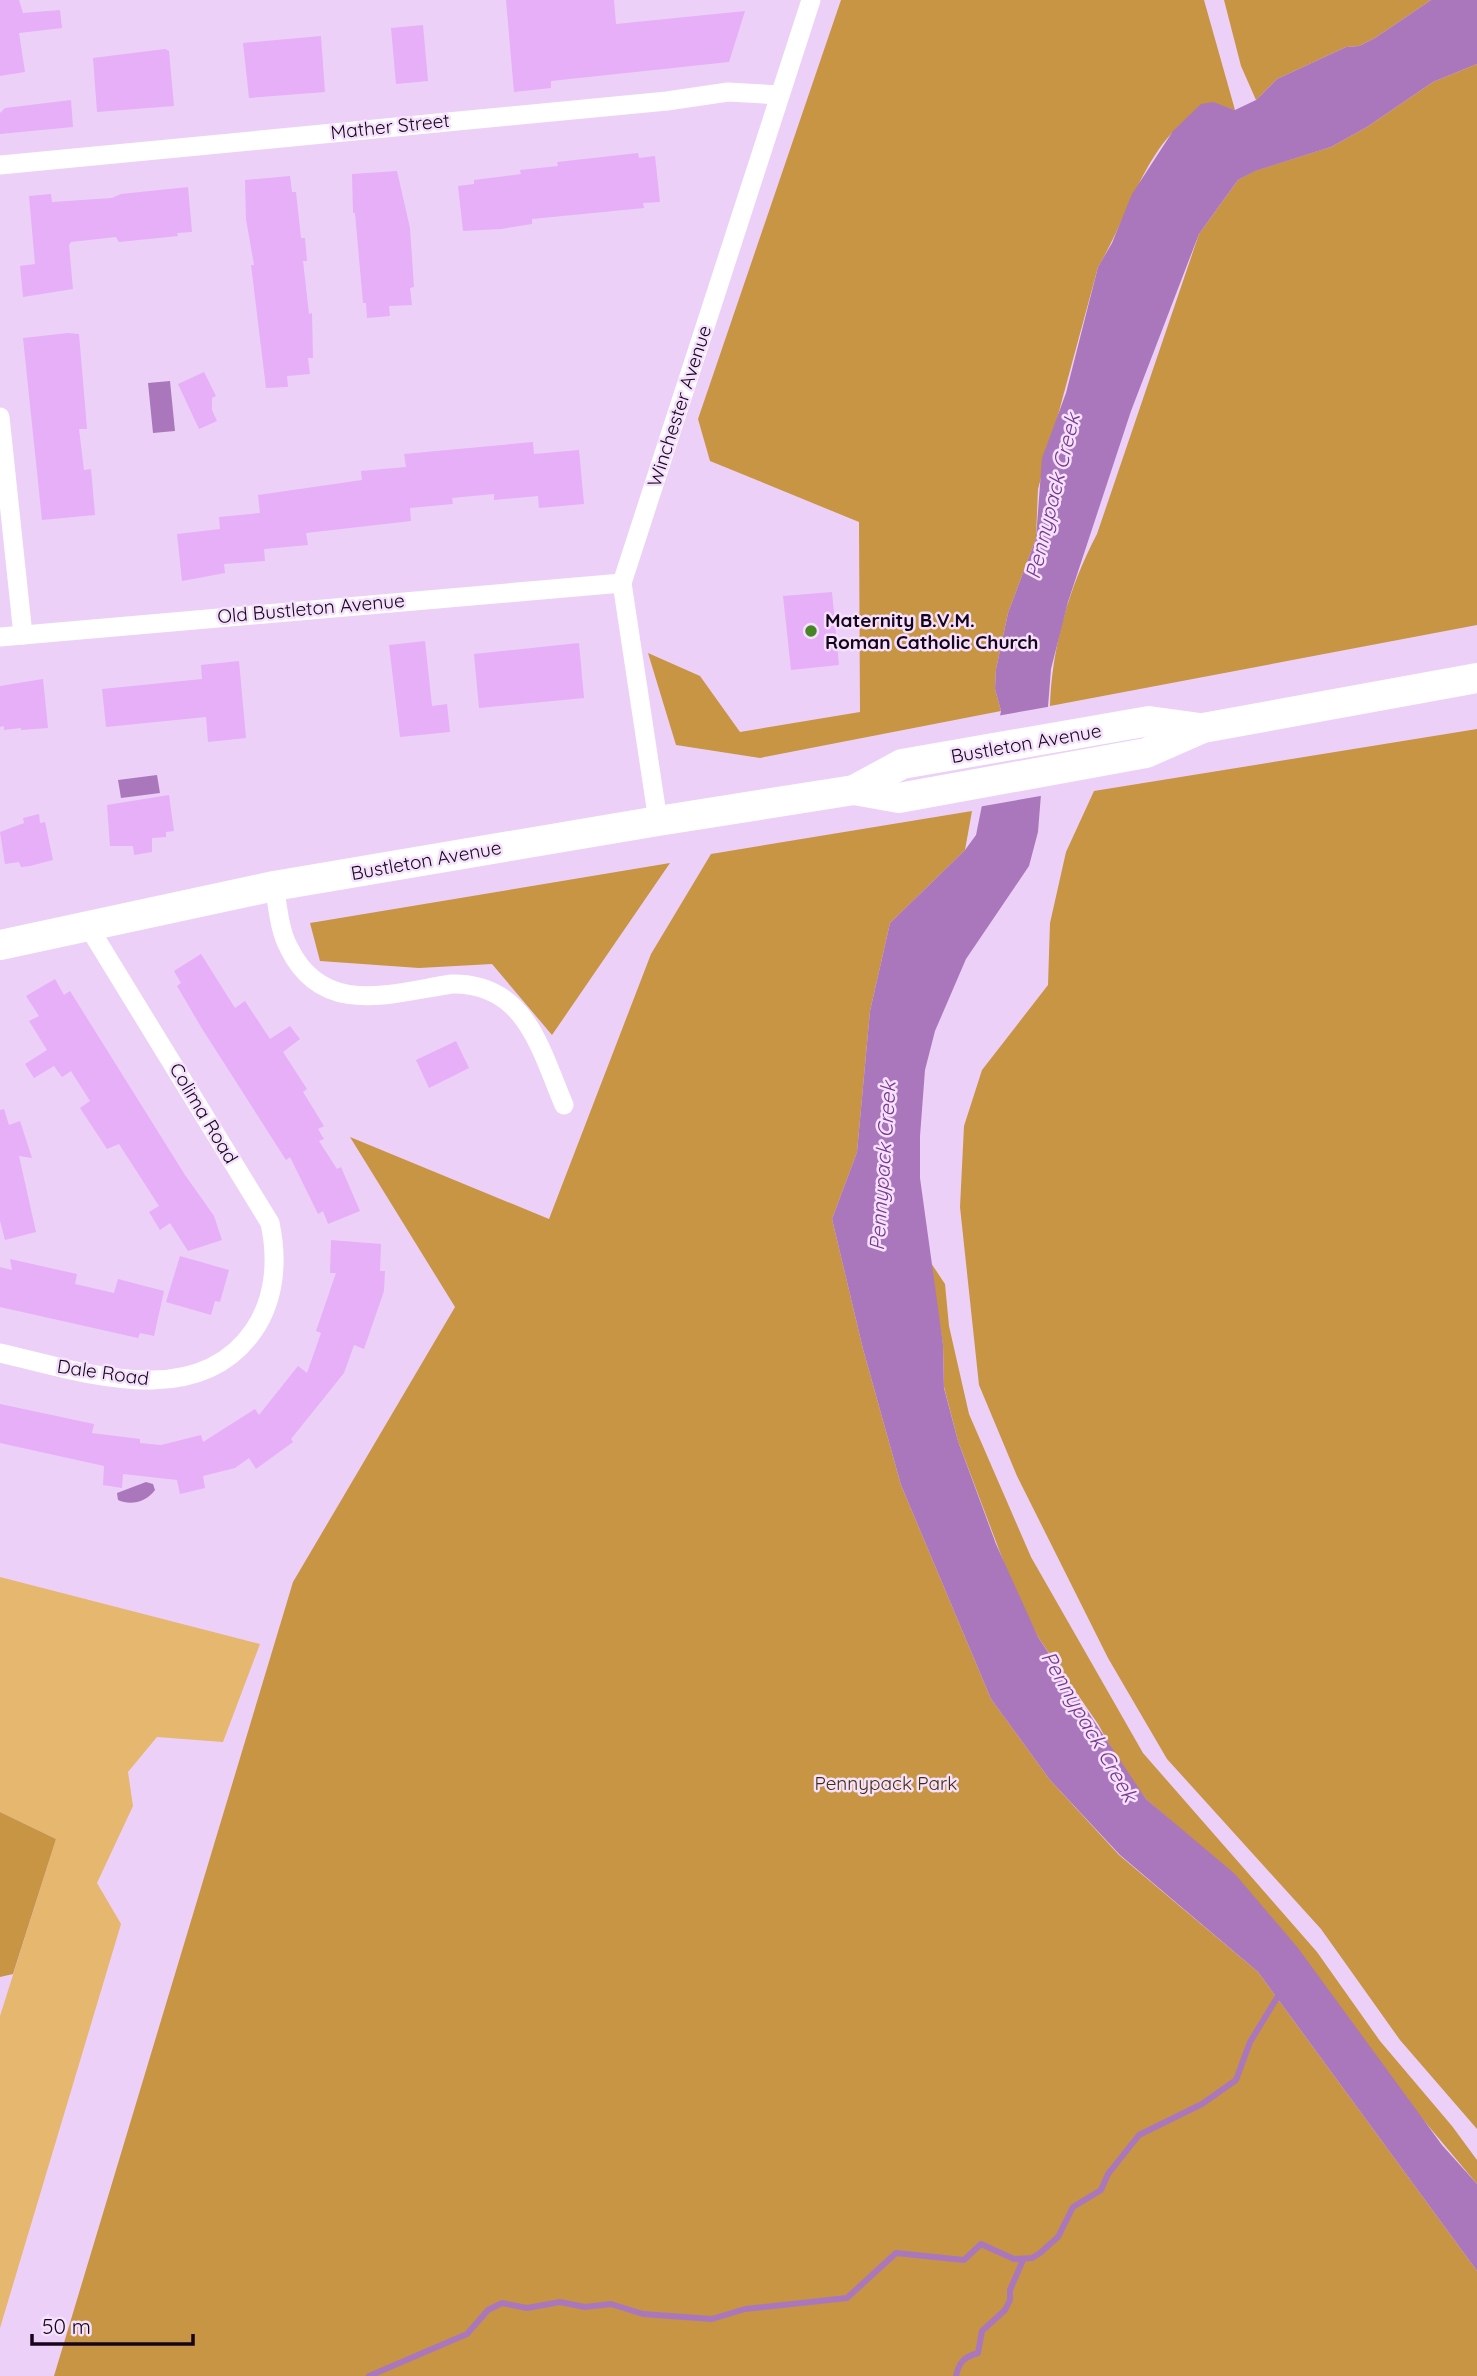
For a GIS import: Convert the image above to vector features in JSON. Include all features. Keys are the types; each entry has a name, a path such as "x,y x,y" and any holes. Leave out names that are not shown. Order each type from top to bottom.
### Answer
{"main road":[{"name":"Bustleton Avenue","path":"0,945 274,886 658,821 854,790 899,798 1146,753 1203,728 1477,678"},
{"name":"Bustleton Avenue","path":"854,790 902,764 1149,721 1203,728"}],"street":[{"name":"Winchester Avenue","path":"658,821 622,583 811,0"},
{"name":"Mather Street","path":"0,165 667,101 728,92 780,94"},
{"path":"0,417 23,635"},
{"name":"Old Bustleton Avenue","path":"0,637 622,583"},
{"path":"274,886 289,949 319,983 346,997 363,998 452,984 466,984 491,991 511,1004 530,1025 564,1105"},
{"name":"Colima Road","path":"88,926 270,1223 275,1248 265,1313"},
{"name":"Dale Road","path":"0,1353 94,1374 147,1381 195,1377 223,1362 246,1342 265,1313"}],"shaded area":[{"path":"0,1577 260,1644 223,1742 157,1737 128,1772 133,1806 97,1883 121,1924 0,2328 0,2016 56,1839 0,1812"}],"green space":[{"path":"841,0 1204,0 1235,110 1213,103 1190,116 1172,133 1156,153 1098,267 1038,489 1036,538 1008,613 996,669 995,689 1001,711 760,758 676,745 648,653 700,676 740,732 860,712 859,522 710,461 698,419"},
{"path":"1224,0 1431,0 1375,38 1359,46 1346,47 1277,79 1256,100 1241,66"},
{"path":"1477,64 1477,625 1050,706 1058,639 1070,596 1097,534 1199,234 1238,180 1254,171 1331,147 1367,127 1433,82"},
{"path":"1477,729 1477,2129 1400,2040 1321,1929 1167,1759 1108,1658 1017,1476 979,1385 960,1207 964,1126 982,1070 1048,985 1050,923 1066,852 1094,791"},
{"name":"Pennypack Park","path":"972,811 965,850 890,923 870,1011 857,1152 832,1219 863,1349 901,1485 991,1699 1050,1780 1119,1855 1258,1972 1477,2271 1477,2376 54,2376 293,1582 455,1307 350,1137 549,1219 651,954 711,854"},
{"path":"670,863 552,1035 492,964 419,968 320,961 310,923"},
{"path":"929,1260 945,1284 949,1326 969,1414 1031,1557 1143,1753 1317,1952 1380,2041 1452,2126 1477,2160 1477,2184 1178,1827 1146,1799 1038,1637 1015,1592 958,1441 944,1387 943,1344"},
{"path":"0,1812 56,1839 13,1974 0,1977"}],"water":[{"name":"Pennypack Creek","path":"1431,0 1477,0 1477,64 1433,82 1367,127 1331,147 1255,171 1238,180 1199,234 1131,411 1068,602 1051,669 1038,832 1029,866 966,959 935,1031 925,1070 920,1178 943,1344 944,1388 958,1441 996,1544 1038,1637 1146,1799 1235,1874 1298,1948 1442,2145 1477,2184 1477,2271 1258,1972 1120,1855 1050,1780 991,1699 901,1485 863,1349 832,1219 857,1152 870,1011 890,923 965,850 976,835 1001,711 995,689 996,669 1008,613 1036,538 1042,458 1066,393 1098,267 1112,243 1132,194 1173,131 1201,104 1213,102 1235,110 1256,100 1277,79 1346,47 1359,46 1375,38"},
{"path":"170,381 175,431 153,433 148,383"},
{"path":"157,775 160,793 121,798 118,780"},
{"path":"146,1482 153,1484 155,1490 143,1500 133,1503 118,1500 117,1493"}],"pier":[{"path":"1053,706 1046,795 978,807 997,716"}],"building":[{"path":"0,0 19,0 23,13 60,10 62,28 19,33 25,72 0,76"},
{"path":"506,0 614,0 616,24 745,11 729,62 551,81 551,88 514,92"},
{"path":"423,25 428,81 396,84 391,28"},
{"path":"321,36 325,92 249,98 243,43"},
{"path":"165,49 169,51 174,106 97,112 93,58"},
{"path":"71,100 73,127 0,134 0,113 5,108"},
{"path":"638,153 639,158 655,156 660,202 643,203 644,208 532,219 532,224 463,231 458,186 474,184 474,180 521,174 520,170 558,166 557,162"},
{"path":"397,171 410,228 414,287 410,288 412,305 389,306 390,316 367,318 353,213 352,174"},
{"path":"290,176 292,192 296,192 301,238 305,238 307,261 303,261 309,314 312,313 313,358 308,358 310,374 287,376 288,387 266,388 251,265 254,265 246,219 245,180"},
{"path":"188,187 192,232 119,242 116,237 71,242 69,245 73,289 23,297 20,266 35,264 29,196 51,194 52,202 112,198 121,194"},
{"path":"79,334 87,429 79,429 84,470 91,469 95,515 42,520 23,338"},
{"path":"204,372 216,396 212,398 212,410 217,421 199,429 178,384"},
{"path":"533,442 534,454 579,450 584,504 539,508 538,496 494,500 494,494 452,498 453,504 410,508 411,521 306,533 308,545 264,549 265,561 224,564 225,573 182,581 177,534 220,529 219,517 260,513 258,495 362,480 361,471 406,467 404,454"},
{"name":"Maternity B.V.M. Roman Catholic Church","path":"832,592 839,665 791,670 783,596"},
{"path":"425,641 432,706 447,704 450,732 400,737 389,645"},
{"path":"579,643 584,698 479,708 474,654"},
{"path":"239,661 246,738 208,742 206,717 106,727 102,689 202,679 201,665"},
{"path":"43,679 48,728 4,730 4,726 0,727 0,686"},
{"path":"169,795 174,831 166,832 166,837 152,838 152,852 134,855 133,846 110,846 107,805"},
{"path":"39,814 40,823 45,822 53,860 21,867 19,862 5,864 0,832 24,823 23,818"},
{"path":"201,954 235,1008 245,1001 270,1039 290,1026 300,1039 283,1052 307,1089 303,1092 324,1126 318,1129 324,1139 319,1141 337,1169 341,1167 360,1211 328,1224 323,1211 318,1214 290,1157 286,1160 201,1027 177,986 181,983 174,971"},
{"path":"55,979 64,995 70,991 185,1175 214,1216 222,1240 188,1251 170,1223 160,1230 149,1212 159,1206 119,1144 107,1149 80,1108 90,1101 71,1071 62,1077 54,1066 34,1078 25,1064 47,1050 29,1021 39,1016 26,996"},
{"path":"456,1041 469,1068 429,1088 416,1060"},
{"path":"4,1109 9,1125 20,1121 32,1158 19,1156 36,1232 5,1240 0,1221 0,1110"},
{"path":"331,1240 381,1244 380,1271 385,1271 384,1291 364,1349 354,1345 344,1373 291,1439 293,1442 256,1469 249,1458 235,1468 203,1476 205,1488 180,1494 177,1480 123,1474 122,1488 103,1485 104,1466 0,1443 0,1404 94,1424 92,1433 140,1439 140,1443 161,1445 201,1435 203,1442 255,1409 259,1415 298,1366 307,1373 321,1333 316,1331 336,1273 330,1273"},
{"path":"180,1256 229,1270 220,1302 215,1301 211,1315 166,1302"},
{"path":"10,1259 77,1274 75,1284 114,1293 118,1279 164,1291 154,1336 140,1333 138,1338 0,1307 0,1267 12,1270"}],"waterway":[{"path":"369,2376 467,2334 488,2310 502,2303 527,2308 560,2302 585,2307 611,2304 643,2314 712,2319 745,2309 847,2298 896,2253 964,2260 981,2244 1014,2259 1032,2258 1058,2237 1073,2207 1101,2190 1108,2174 1139,2135 1202,2104 1236,2080 1250,2042 1280,1993"},
{"path":"956,2376 963,2361 978,2353 982,2331 1005,2310 1023,2260"}],"place":[{"name":"Maternity B.V.M. Roman Catholic Church","path":"811,631"}]}
